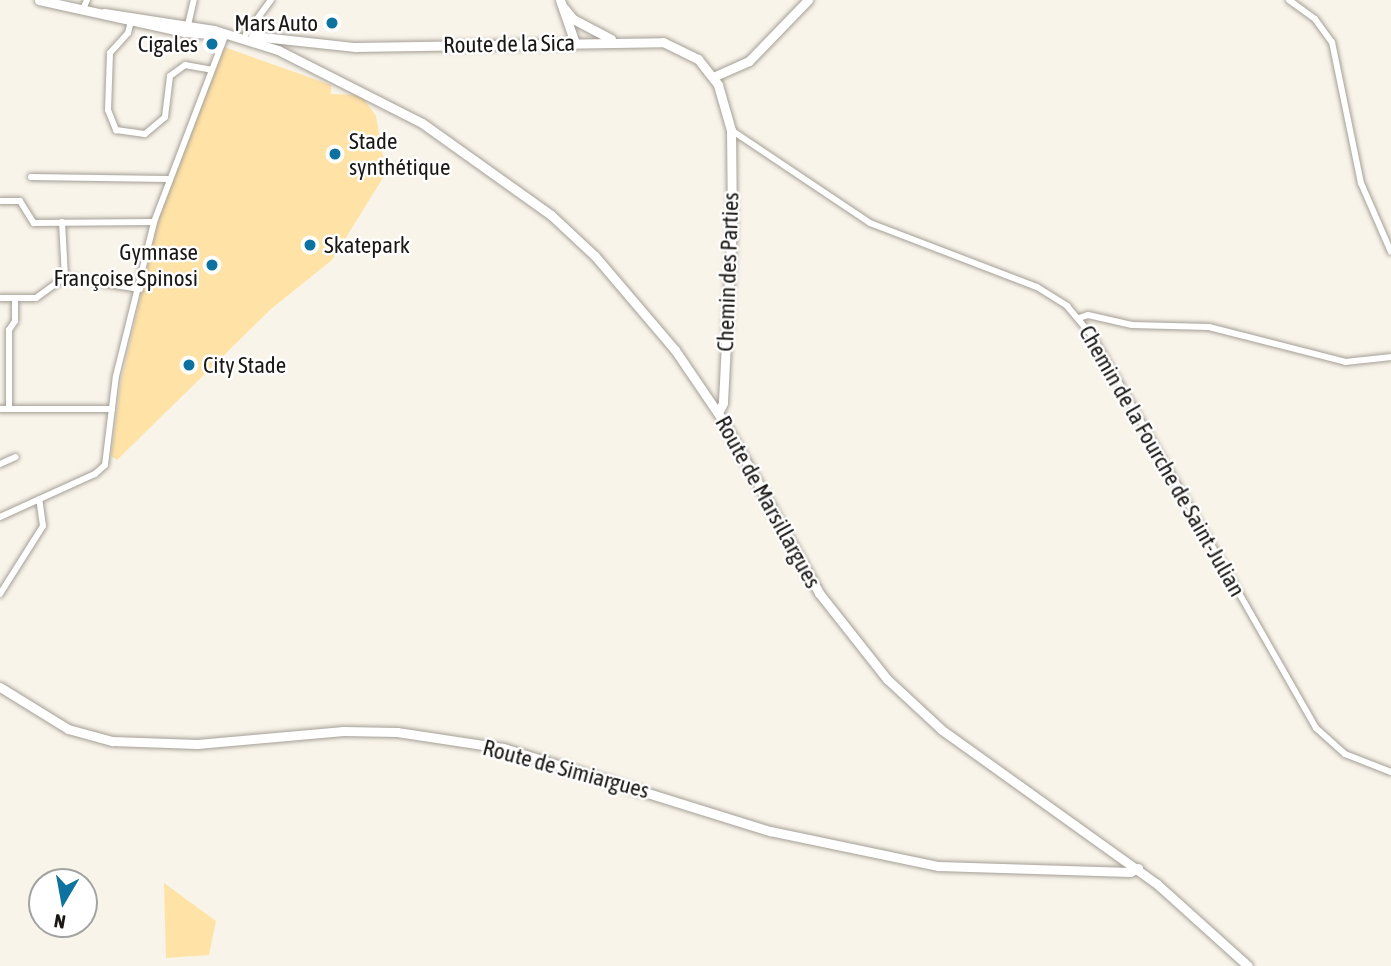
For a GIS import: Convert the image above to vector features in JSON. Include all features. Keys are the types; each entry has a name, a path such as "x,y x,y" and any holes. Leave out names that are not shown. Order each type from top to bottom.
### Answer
{"street":[{"name":"Route de Marsillargues","path":"39,0 85,4 104,13 243,38 282,54 422,123 551,215 626,290 718,413 819,593 887,679 963,746 1138,868 1248,966"},
{"path":"186,28 194,0"},
{"path":"243,38 271,0"},
{"path":"713,77 749,61 808,0"},
{"path":"1289,0 1315,19 1332,42 1361,183 1391,252"},
{"path":"562,4 573,19 616,41"},
{"path":"562,4 575,43"},
{"path":"132,18 128,33 110,53 108,110 116,130 137,135 162,123 170,76 179,68 212,70"},
{"path":"0,517 105,465 116,376 140,289 154,222 167,179 212,70 223,36"},
{"name":"Route de la Sica","path":"243,38 355,47 616,41 676,46 698,59 713,77 731,130"},
{"name":"Chemin des Parties","path":"718,413 723,403 733,225 731,130"},
{"name":"Chemin de la Fourche de Saint-Julian","path":"731,130 850,212 1037,286 1079,318 1316,728 1345,754 1391,772"},
{"path":"31,177 167,179"},
{"path":"0,201 20,201 34,223 154,222"},
{"path":"62,222 65,277"},
{"path":"0,298 42,296 65,277 140,289"},
{"path":"9,409 9,330 15,321 15,298"},
{"path":"1079,318 1088,315 1132,326 1209,327 1346,362 1391,357"},
{"path":"0,408 112,409"},
{"path":"0,464 16,457"},
{"path":"0,594 43,526 38,499"},
{"name":"Route de Simiargues","path":"0,687 52,720 99,739 197,744 383,730 503,748 690,802 783,834 947,867 1129,872 1138,868"}],"shaded area":[{"path":"224,47 331,85 331,94 361,95 376,116 386,173 332,260 271,309 117,460 111,456 121,381 159,218"},
{"path":"164,883 216,921 209,955 166,958"}],"place":[{"name":"Mars Auto","path":"332,23"},
{"name":"Cigales","path":"212,44"},
{"name":"Stade synthétique","path":"335,154"},
{"name":"Skatepark","path":"310,245"},
{"name":"Gymnase Françoise Spinosi","path":"212,265"},
{"name":"City Stade","path":"189,365"}]}
